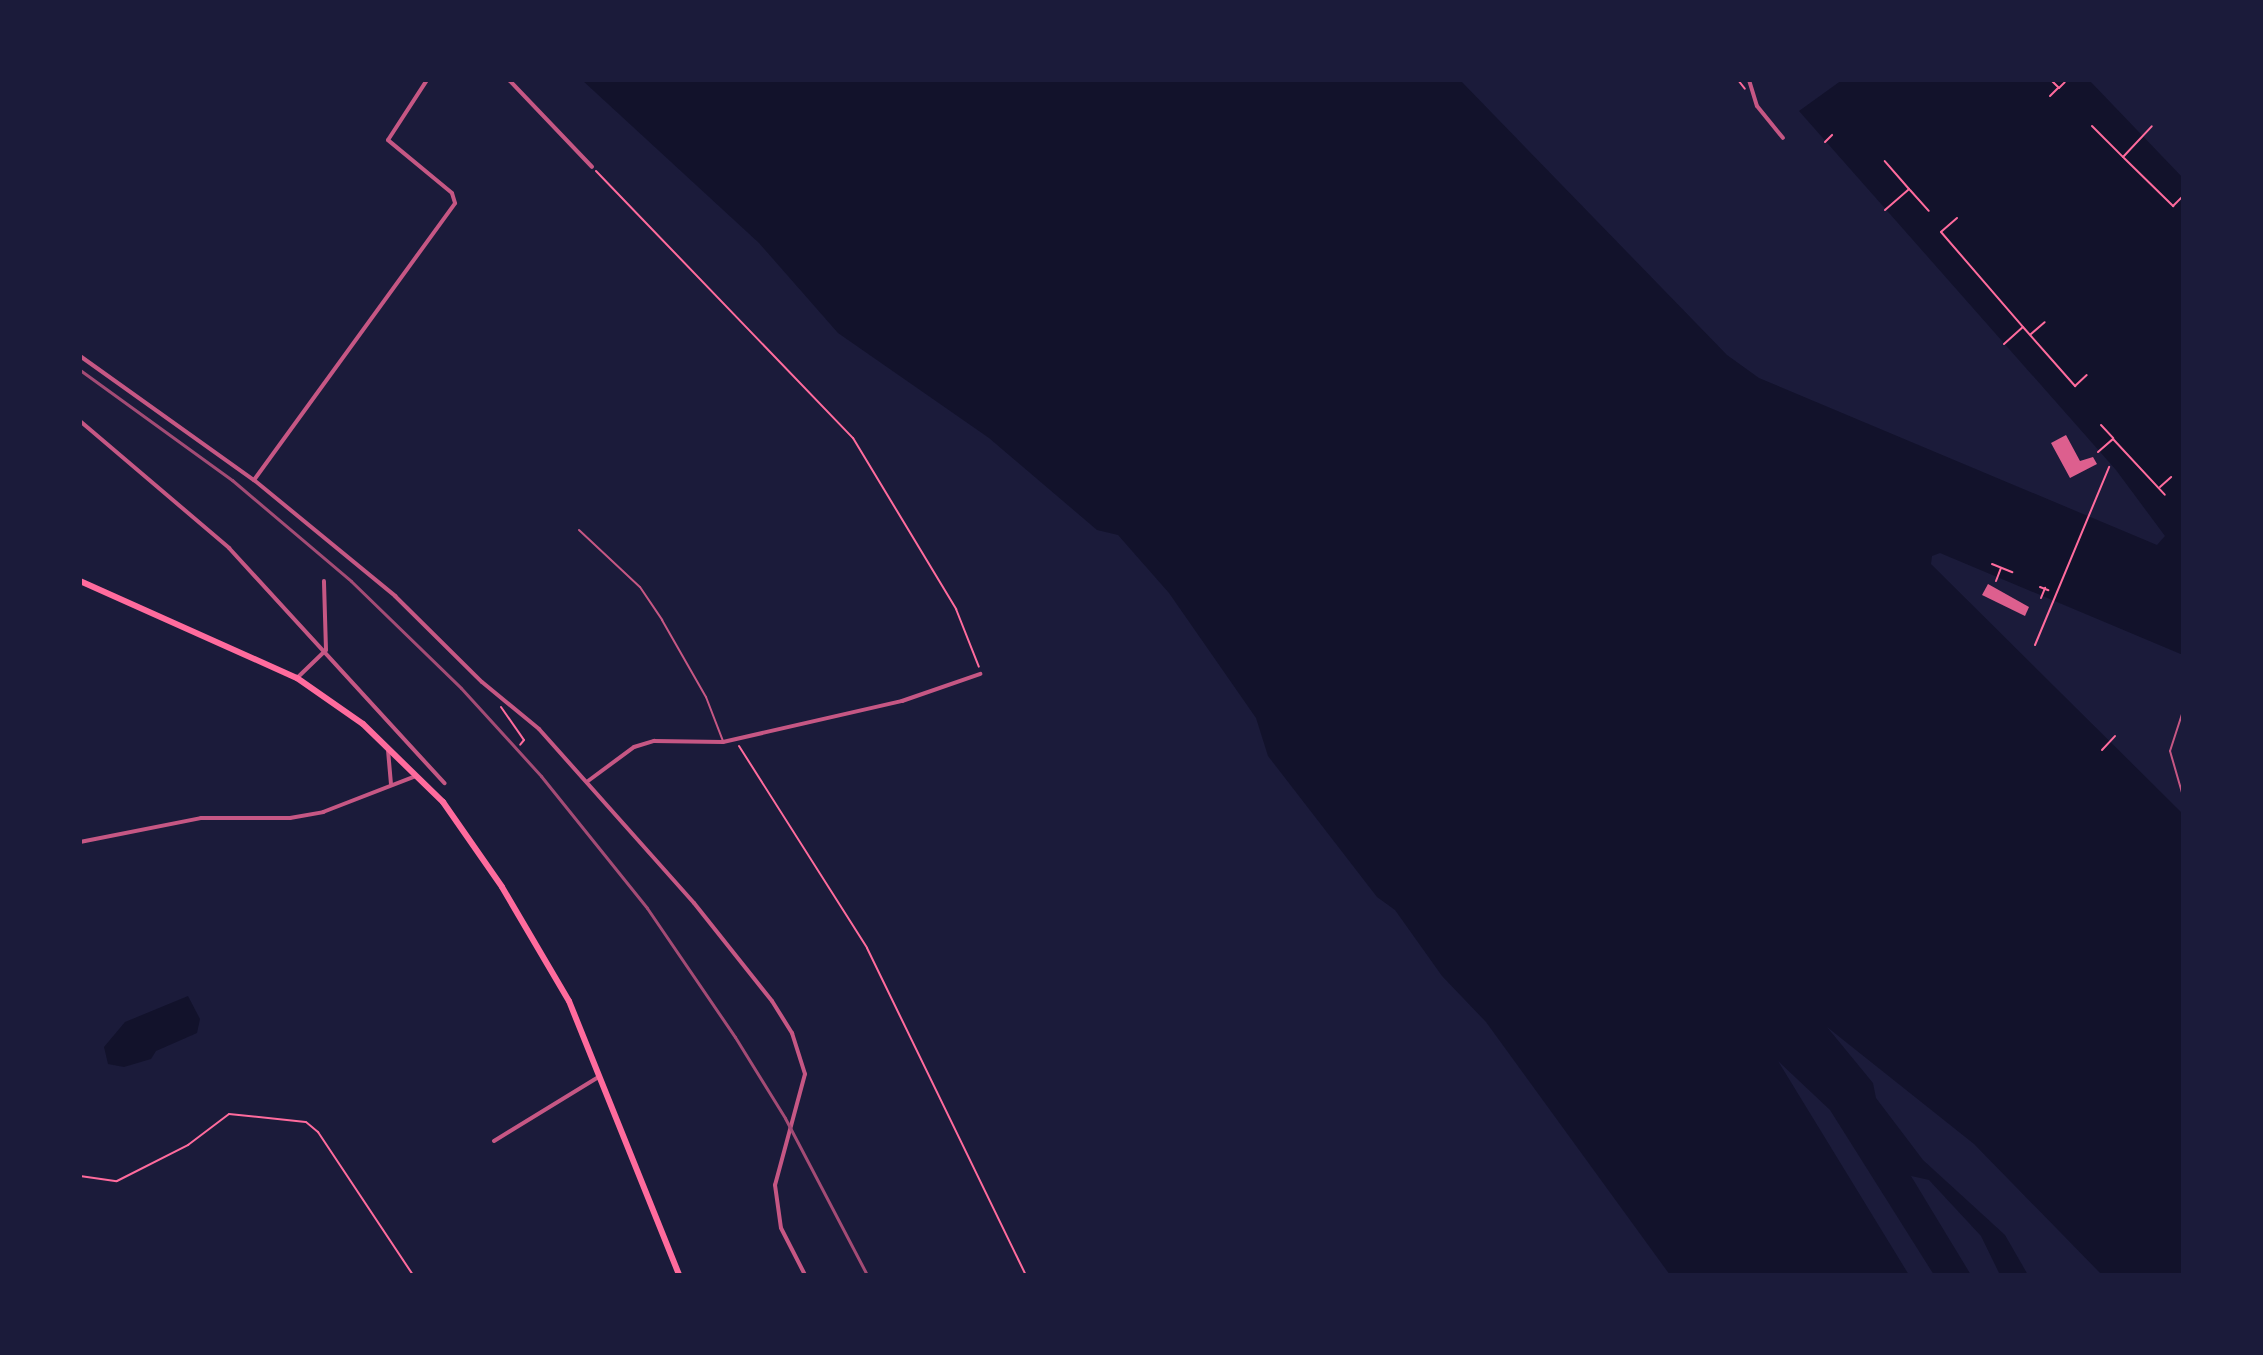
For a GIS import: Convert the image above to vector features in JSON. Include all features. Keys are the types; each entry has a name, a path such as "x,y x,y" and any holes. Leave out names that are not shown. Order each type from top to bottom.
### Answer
{"main road":[{"path":"80,581 297,678 383,741 419,775 502,887 569,1001 679,1275"}],"street":[{"path":"254,480 455,203 452,193 388,140 427,80"},
{"path":"509,80 592,167"},
{"path":"1749,80 1757,106 1783,138"},
{"path":"80,356 254,480 395,596 588,781 694,903 786,1023 805,1074 775,1185 778,1215 786,1242 805,1275"},
{"path":"80,421 229,548 326,650 444,783"},
{"path":"297,678 326,650 324,581"},
{"path":"588,781 634,747 654,741 723,742 902,701 980,674"},
{"path":"383,741 392,768 391,786"},
{"path":"80,842 201,818 290,818 323,812 419,775"},
{"path":"494,1141 600,1076"}],"lane":[{"path":"579,530 652,605 706,697 723,742"},
{"path":"2183,711 2170,751 2183,796"}],"path":[{"path":"2051,80 2059,88"},
{"path":"2050,96 2065,82"},
{"path":"2092,126 2173,206 2183,196"},
{"path":"2123,157 2152,126"},
{"path":"1825,142 1832,135"},
{"path":"1885,161 1929,211"},
{"path":"592,167 853,438 956,609 977,650 980,674"},
{"path":"1885,210 1909,189"},
{"path":"1957,218 1941,232 2075,386 2087,375"},
{"path":"2030,335 2045,322"},
{"path":"2004,344 2023,327"},
{"path":"2101,425 2165,495"},
{"path":"2098,452 2113,439"},
{"path":"2035,645 2109,467"},
{"path":"2159,488 2171,477"},
{"path":"1992,564 2012,572"},
{"path":"1996,581 2001,568"},
{"path":"2041,598 2044,588"},
{"path":"498,703 524,740 520,745"},
{"path":"2102,750 2115,736"},
{"path":"737,739 867,948 1026,1275"},
{"path":"80,1176 117,1181 188,1145 229,1114 306,1122 318,1132 413,1275"}],"shaded area":[{"path":"582,80 1460,80 1727,355 1759,378 2157,545 2165,536 2116,470 1799,111 1842,80 2089,80 2183,178 2183,655 1940,553 1932,556 1931,564 2183,814 2183,1275 2102,1275 1974,1144 1827,1027 1873,1083 1876,1098 1923,1160 2005,1235 2028,1275 2000,1275 1981,1236 1929,1180 1911,1176 1971,1275 1934,1275 1830,1110 1778,1061 1909,1275 1670,1275 1486,1022 1442,976 1395,910 1377,897 1268,756 1256,718 1169,593 1118,535 1097,530 989,438 838,333 759,243"},
{"path":"188,996 200,1019 197,1033 156,1051 151,1059 124,1067 108,1064 104,1047 125,1022"}],"building":[{"path":"2066,435 2080,461 2093,457 2097,464 2070,478 2051,443"},
{"path":"1988,584 2029,607 2025,616 1982,595"}],"railway":[{"path":"80,370 232,480 351,581 461,688 541,776 647,908 735,1037 785,1118 867,1275"}]}
